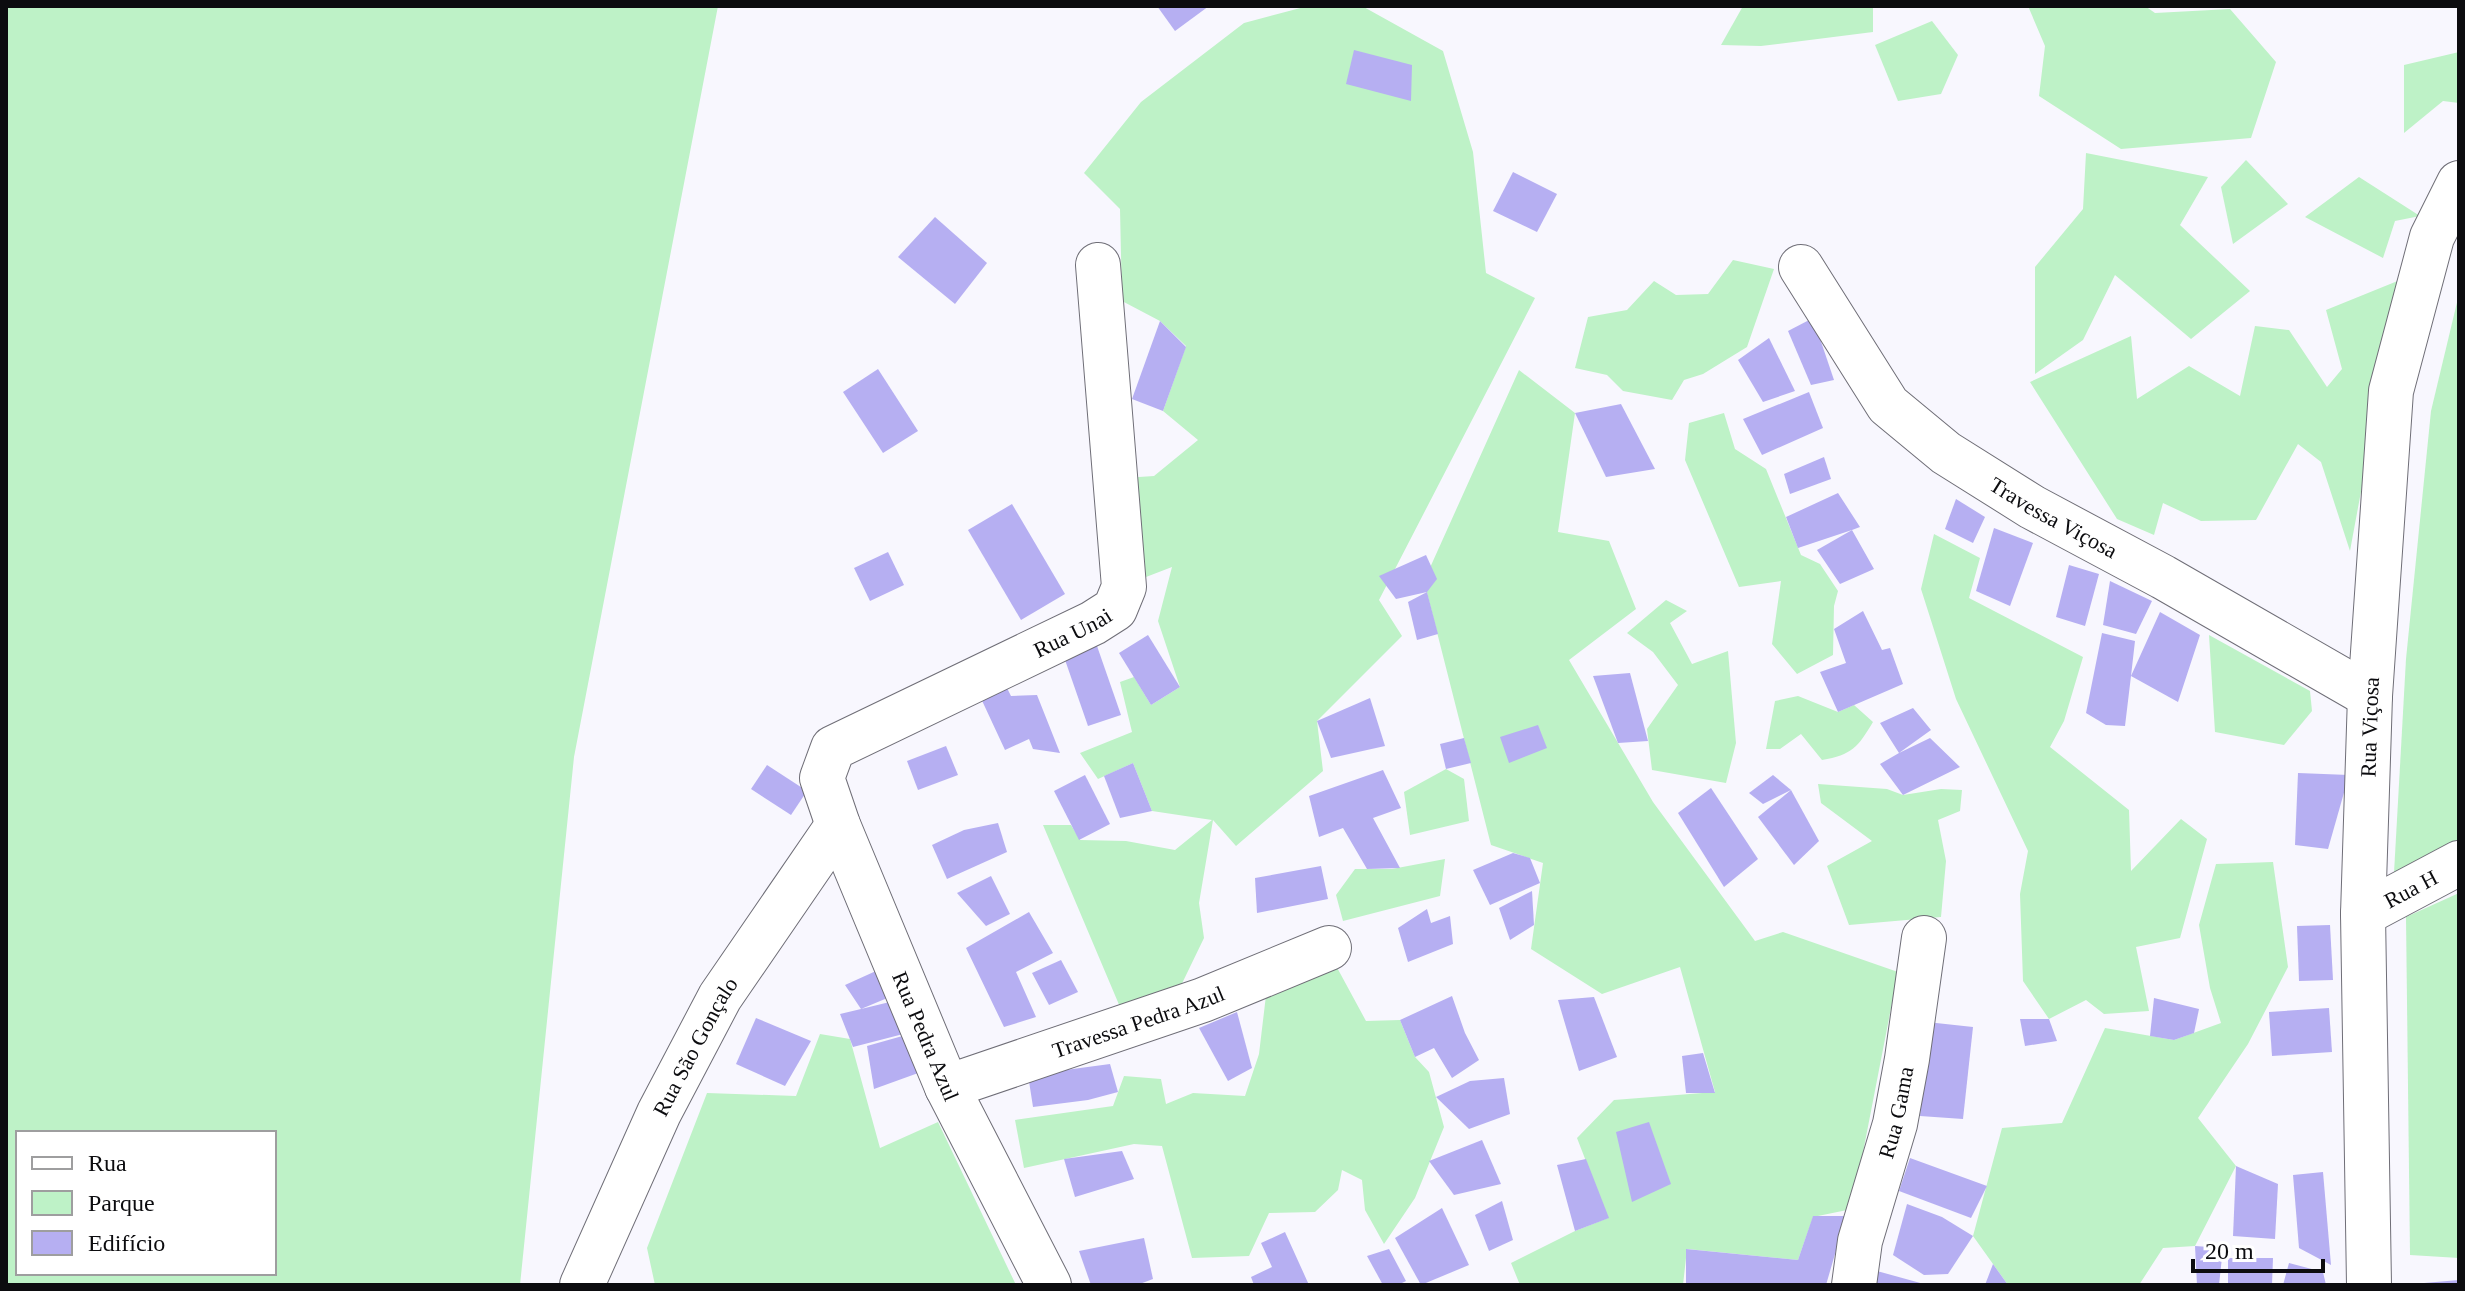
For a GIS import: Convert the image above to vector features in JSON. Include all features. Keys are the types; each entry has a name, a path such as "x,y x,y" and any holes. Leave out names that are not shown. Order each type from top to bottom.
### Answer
{"street":[{"name":"Rua Viçosa","path":"2369,1285 2363,914 2370,696 2391,391 2432,237 2459,183"},
{"name":"Rua Unai","path":"822,778 833,748 1093,623 1115,609 1124,587 1098,265"},
{"name":"Travessa Viçosa","path":"1801,267 1888,405 1946,453 2032,507 2163,577 2370,696"},
{"name":"Rua Pedra Azul","path":"822,778 838,825 947,1087 1049,1285"},
{"name":"Rua São Gonçalo","path":"582,1285 659,1113 720,997 838,825"},
{"name":"Rua H","path":"2363,914 2459,863"},
{"name":"Rua Gama","path":"1854,1285 1860,1241 1895,1124 1924,938"},
{"name":"Travessa Pedra Azul","path":"947,1087 1190,1005 1329,948"}],"green space":[{"path":"6,6 718,6 574,757 520,1285 6,1285"},
{"path":"1308,6 1362,6 1443,51 1473,152 1486,273 1535,298 1379,600 1402,636 1317,721 1323,771 1236,846 1213,820 1199,903 1204,938 1174,1000 1120,1007 1043,825 1071,825 1080,840 1126,841 1175,850 1212,820 1152,811 1133,763 1098,779 1080,753 1132,732 1120,682 1134,677 1151,705 1180,687 1158,621 1172,567 1133,582 1124,478 1154,476 1198,440 1163,411 1186,346 1160,321 1122,301 1120,209 1084,173 1141,102 1244,23"},
{"path":"1743,6 1873,6 1873,32 1761,46 1721,45"},
{"path":"2028,6 2145,6 2155,13 2230,9 2276,62 2251,138 2121,149 2039,96 2045,46"},
{"path":"1932,21 1958,55 1941,94 1898,101 1875,45"},
{"path":"2459,52 2459,103 2443,101 2404,133 2404,65"},
{"path":"2086,153 2208,177 2180,225 2250,291 2191,339 2115,275 2083,340 2035,374 2035,267 2083,209"},
{"path":"2246,160 2288,204 2233,244 2221,187"},
{"path":"2359,177 2420,216 2395,221 2383,258 2305,217"},
{"path":"1733,260 1774,269 1747,347 1703,374 1684,380 1672,400 1623,391 1607,375 1575,368 1588,317 1627,310 1654,281 1676,295 1708,294"},
{"path":"2400,280 2350,551 2321,462 2298,444 2256,520 2201,521 2163,503 2154,535 2117,519 2030,382 2131,336 2137,399 2189,366 2240,396 2255,326 2289,330 2327,387 2342,369 2326,310"},
{"path":"2459,294 2459,839 2394,873 2406,659 2431,411"},
{"path":"1519,370 1575,413 1558,532 1609,541 1636,609 1569,660 1653,802 1755,941 1783,932 1898,972 1852,1209 1813,1217 1798,1260 1687,1249 1683,1285 1520,1285 1511,1263 1608,1218 1577,1138 1614,1100 1715,1092 1680,967 1602,994 1531,949 1543,863 1491,845 1424,581"},
{"path":"1724,413 1735,449 1766,469 1801,555 1820,564 1838,591 1834,606 1833,655 1797,674 1772,644 1781,581 1739,587 1685,460 1689,423"},
{"path":"1934,534 1980,558 1969,598 2083,657 2064,721 2050,747 2129,810 2131,871 2181,819 2207,839 2180,938 2136,947 2149,1011 2104,1014 2086,1000 2049,1019 2023,981 2020,894 2028,851 1956,699 1921,589"},
{"path":"1666,600 1687,611 1670,623 1692,664 1728,651 1736,743 1726,783 1652,770 1647,729 1678,685 1653,652 1627,633"},
{"path":"2209,635 2310,691 2312,711 2284,745 2215,732"},
{"path":"1798,696 1838,712 1854,705 1873,722 1853,748 1832,758 1822,760 1801,734 1780,749 1766,749 1775,701"},
{"path":"1446,769 1464,779 1469,821 1410,835 1404,792"},
{"path":"1818,784 1887,789 1903,795 1941,789 1962,790 1960,811 1938,820 1946,861 1941,917 1849,925 1827,866 1872,841 1821,803"},
{"path":"1445,859 1440,896 1343,921 1336,895 1355,869 1392,869"},
{"path":"2273,862 2288,967 2248,1044 2198,1118 2236,1166 2195,1246 2163,1248 2139,1285 2008,1285 1973,1236 2002,1128 2062,1123 2105,1028 2174,1040 2221,1023 2210,988 2199,925 2216,864"},
{"path":"2459,893 2459,1258 2410,1255 2406,917"},
{"path":"1334,962 1366,1021 1400,1020 1415,1057 1429,1072 1444,1127 1415,1198 1384,1244 1365,1210 1362,1180 1342,1170 1338,1190 1315,1212 1269,1213 1249,1256 1192,1258 1162,1146 1134,1144 1024,1168 1015,1120 1113,1106 1124,1076 1161,1079 1166,1104 1193,1093 1245,1096 1259,1054 1267,987"},
{"path":"820,1034 850,1039 880,1148 938,1122 1016,1285 655,1285 647,1248 707,1093 796,1096"}],"building":[{"path":"1157,6 1209,6 1175,31"},
{"path":"1354,50 1412,65 1411,101 1346,84"},
{"path":"1513,172 1557,194 1537,232 1493,211"},
{"path":"935,217 987,263 955,304 898,257"},
{"path":"1813,318 1834,380 1811,385 1788,331"},
{"path":"1160,321 1186,347 1163,411 1132,399"},
{"path":"1769,338 1795,391 1763,402 1738,360"},
{"path":"878,369 918,431 883,453 843,392"},
{"path":"1809,392 1823,428 1762,455 1743,419"},
{"path":"1621,404 1655,469 1606,477 1575,413"},
{"path":"1824,457 1831,479 1790,494 1784,474"},
{"path":"1838,493 1860,527 1798,548 1786,517"},
{"path":"1956,499 1985,517 1973,543 1945,529"},
{"path":"1012,504 1065,594 1021,620 968,530"},
{"path":"1994,528 2033,543 2010,606 1976,591"},
{"path":"1852,530 1874,569 1840,584 1817,550"},
{"path":"888,552 904,585 870,601 854,568"},
{"path":"1426,555 1437,579 1427,592 1396,599 1379,576"},
{"path":"2069,565 2099,574 2085,626 2056,617"},
{"path":"2110,581 2152,601 2136,634 2103,625"},
{"path":"1427,592 1438,634 1417,640 1408,602"},
{"path":"1863,611 1882,650 1890,648 1903,684 1838,712 1820,672 1846,663 1834,629"},
{"path":"2160,612 2200,635 2178,702 2131,676"},
{"path":"2102,633 2135,641 2125,726 2106,725 2086,713"},
{"path":"1148,635 1180,687 1151,705 1119,653"},
{"path":"1097,646 1121,715 1088,726 1064,657"},
{"path":"1630,673 1648,741 1618,743 1593,676"},
{"path":"1005,684 1011,696 1037,695 1060,753 1033,749 1029,739 1005,750 978,692"},
{"path":"1370,698 1385,746 1331,758 1317,721"},
{"path":"1913,708 1931,730 1899,753 1880,723"},
{"path":"1538,725 1547,748 1509,763 1500,737"},
{"path":"1464,738 1471,763 1446,769 1440,744"},
{"path":"1930,738 1960,767 1903,795 1880,764"},
{"path":"946,746 958,775 918,790 907,761"},
{"path":"1133,763 1152,811 1120,818 1104,776"},
{"path":"767,765 807,791 791,815 751,789"},
{"path":"1383,770 1401,808 1373,818 1400,868 1367,869 1343,828 1319,837 1309,796"},
{"path":"2298,773 2349,775 2328,849 2295,845"},
{"path":"1085,775 1110,824 1079,840 1054,791"},
{"path":"1773,775 1791,790 1763,804 1749,793"},
{"path":"1711,788 1758,859 1724,887 1678,813"},
{"path":"1791,790 1819,841 1794,865 1758,817"},
{"path":"998,823 1007,852 947,879 932,845 964,830"},
{"path":"1513,853 1530,858 1540,883 1490,905 1473,870"},
{"path":"1321,866 1328,899 1257,913 1255,878"},
{"path":"991,876 1010,914 986,926 957,893"},
{"path":"1532,891 1534,925 1510,940 1499,908"},
{"path":"1427,909 1431,923 1450,916 1453,944 1408,962 1398,928"},
{"path":"1029,912 1053,953 1016,972 1036,1017 1004,1027 966,948"},
{"path":"2330,925 2333,980 2299,981 2297,926"},
{"path":"1061,960 1078,992 1049,1005 1032,973"},
{"path":"887,966 897,994 861,1009 845,985"},
{"path":"1452,996 1465,1033 1479,1060 1452,1078 1434,1048 1415,1057 1400,1020"},
{"path":"1594,997 1617,1057 1579,1071 1558,1000"},
{"path":"2154,998 2199,1009 2194,1033 2174,1040 2150,1036"},
{"path":"902,999 911,1032 853,1047 840,1014"},
{"path":"2329,1008 2332,1052 2272,1056 2269,1012"},
{"path":"1237,1012 1252,1068 1228,1081 1199,1028"},
{"path":"756,1018 811,1041 785,1086 736,1064"},
{"path":"2020,1019 2049,1019 2057,1041 2025,1046"},
{"path":"1927,1022 1973,1027 1963,1119 1920,1116"},
{"path":"906,1035 921,1072 874,1089 867,1046"},
{"path":"1703,1053 1715,1093 1686,1093 1682,1056"},
{"path":"1110,1064 1118,1092 1088,1100 1033,1107 1028,1075"},
{"path":"1504,1078 1510,1114 1469,1129 1436,1097 1470,1081"},
{"path":"1649,1122 1671,1184 1632,1202 1616,1132"},
{"path":"1482,1140 1501,1184 1454,1195 1429,1161"},
{"path":"1122,1151 1134,1179 1075,1197 1064,1159"},
{"path":"1910,1158 1987,1186 1971,1218 1899,1191"},
{"path":"1586,1159 1609,1218 1575,1231 1557,1165"},
{"path":"2236,1166 2278,1184 2275,1239 2233,1236"},
{"path":"2323,1172 2331,1265 2299,1248 2293,1175"},
{"path":"1502,1201 1513,1240 1489,1251 1475,1215"},
{"path":"1907,1204 1942,1217 1973,1236 1948,1274 1924,1275 1893,1255"},
{"path":"1442,1208 1469,1265 1421,1285 1395,1238"},
{"path":"1813,1216 1846,1216 1826,1285 1686,1285 1686,1249 1798,1260"},
{"path":"1285,1232 1309,1285 1254,1285 1251,1277 1272,1267 1261,1243"},
{"path":"1144,1238 1153,1279 1137,1285 1091,1285 1079,1251"},
{"path":"2195,1246 2223,1248 2219,1285 2197,1285"},
{"path":"1389,1249 1406,1281 1398,1285 1383,1285 1367,1256"},
{"path":"2228,1258 2273,1258 2272,1285 2228,1285"},
{"path":"2289,1263 2323,1272 2326,1285 2283,1285"},
{"path":"1993,1264 2008,1285 1985,1285"},
{"path":"1877,1271 1924,1284 1924,1285 1874,1285"},
{"path":"2459,1280 2459,1285 2424,1285 2424,1283"}]}
